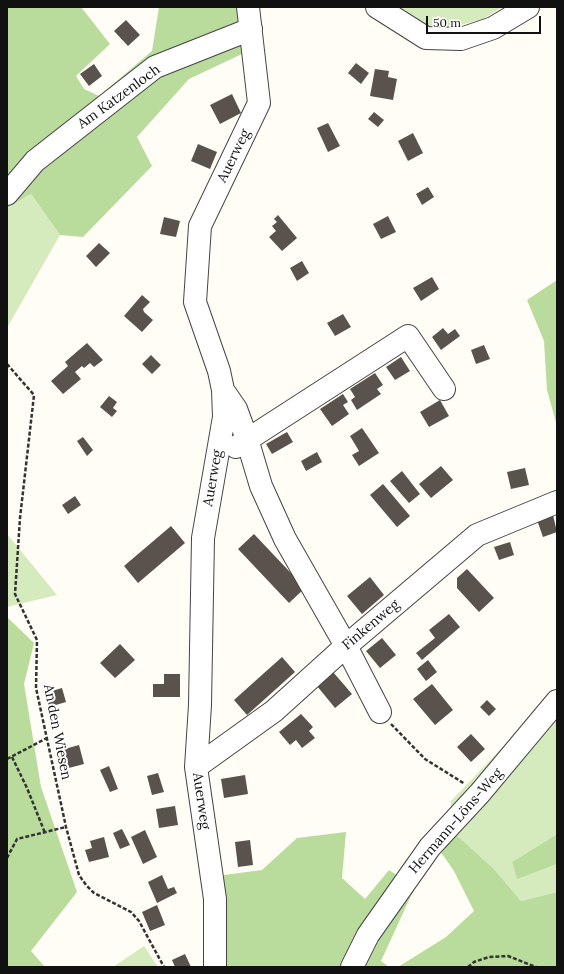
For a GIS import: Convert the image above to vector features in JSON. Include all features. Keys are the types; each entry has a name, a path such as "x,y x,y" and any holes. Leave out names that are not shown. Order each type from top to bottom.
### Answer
{"street":[{"name":"Auerweg","path":"215,967 215,898 196,768 200,705 203,538 224,417 223,390 219,371 195,302 200,226 259,103 248,7"},
{"path":"377,7 426,38 461,39 493,28 528,7"},
{"name":"Am Katzenloch","path":"7,194 35,161 155,67 251,29"},
{"path":"217,458 408,336 444,389"},
{"path":"223,390 236,408 261,486 285,540 346,646 380,712"},
{"name":"Finkenweg","path":"196,768 274,711 346,646 477,535 557,502"},
{"name":"Hermann-Löns-Weg","path":"352,967 368,935 430,847 480,793 557,701"}],"path":[{"name":"An den Wiesen","path":"7,364 34,395 20,518 15,594 37,640 36,688 66,827 79,875 94,893 130,912 139,921 164,967"},
{"path":"380,712 425,759 480,793"},
{"path":"7,759 47,738"},
{"path":"12,757 27,788 44,832"},
{"path":"7,858 17,839 66,827"},
{"path":"468,967 474,962 489,957 508,956 536,967"}],"green space":[{"path":"7,7 81,7 110,44 76,76 84,89 99,96 152,51 159,7 238,7 244,53 189,79 137,137 152,166 83,237 60,235 31,194 7,208"},
{"path":"393,7 502,7 483,19 442,30 419,23"},
{"path":"31,194 60,235 7,328 7,208"},
{"path":"557,280 557,426 547,390 544,341 527,300"},
{"path":"7,534 57,595 7,607"},
{"path":"7,617 34,643 24,684 41,787 77,892 31,951 45,967 7,967"},
{"path":"546,702 557,710 557,834 512,862 517,878 557,864 557,892 521,901 494,869 450,829 451,801"},
{"path":"450,829 494,869 521,901 557,892 557,967 398,967 446,937 474,911 454,871 438,848"},
{"path":"346,832 342,878 365,899 389,870 415,887 381,961 389,967 225,967 224,875 262,870 297,838"},
{"path":"557,834 557,864 517,879 512,862"},
{"path":"144,946 158,967 113,967"}],"building":[{"path":"126,20 140,35 128,46 114,31"},
{"path":"356,63 369,73 361,84 348,73"},
{"path":"94,64 102,76 89,86 80,74"},
{"path":"375,69 389,71 388,77 397,79 393,100 370,96"},
{"path":"232,94 241,113 220,124 210,105"},
{"path":"374,112 384,120 378,127 368,119"},
{"path":"328,123 340,146 328,152 317,128"},
{"path":"413,133 423,153 408,161 398,141"},
{"path":"198,144 217,152 210,169 191,161"},
{"path":"428,187 434,197 422,205 416,194"},
{"path":"278,215 297,238 282,251 269,237 276,231 272,226 277,222 274,219"},
{"path":"388,216 396,232 381,239 373,224"},
{"path":"164,217 180,221 176,237 160,234"},
{"path":"99,243 110,253 96,267 86,256"},
{"path":"302,261 309,273 297,281 290,268"},
{"path":"432,277 439,289 421,301 413,288"},
{"path":"142,295 150,302 143,309 144,312 153,320 142,332 124,316"},
{"path":"343,314 351,327 335,336 327,323"},
{"path":"443,328 448,334 455,329 460,336 441,350 432,337"},
{"path":"87,343 103,360 94,367 90,363 84,368 82,366 75,372 81,379 63,394 51,381 68,366 65,362"},
{"path":"484,345 490,359 476,364 471,350"},
{"path":"151,355 161,365 152,374 142,364"},
{"path":"401,357 410,371 395,380 386,367"},
{"path":"375,373 383,385 377,389 381,394 357,410 351,400 355,397 350,389"},
{"path":"343,394 348,402 343,405 349,414 332,426 320,409"},
{"path":"109,396 117,402 113,408 117,411 112,417 100,407"},
{"path":"440,400 449,416 429,427 420,412"},
{"path":"362,428 379,453 359,466 352,455 359,451 350,436"},
{"path":"287,432 293,442 272,454 266,444"},
{"path":"83,437 93,450 87,456 77,441"},
{"path":"317,452 322,462 306,471 301,461"},
{"path":"441,466 453,480 431,498 419,484"},
{"path":"525,468 529,485 511,489 507,472"},
{"path":"402,471 420,494 409,503 390,481"},
{"path":"383,484 410,516 397,527 370,495"},
{"path":"75,496 81,505 68,514 62,505"},
{"path":"553,515 557,532 543,537 537,520"},
{"path":"171,526 185,543 138,583 124,566"},
{"path":"254,534 305,588 289,603 238,549"},
{"path":"510,542 514,555 499,560 494,547"},
{"path":"467,569 494,598 479,612 457,588 457,578"},
{"path":"370,577 384,595 362,614 347,596"},
{"path":"449,614 460,627 422,660 416,653 435,638 429,630"},
{"path":"382,638 396,655 380,668 366,651"},
{"path":"120,644 135,660 115,678 100,663"},
{"path":"282,657 295,672 247,715 234,700"},
{"path":"428,660 437,672 426,681 417,669"},
{"path":"333,672 352,694 335,708 317,686"},
{"path":"164,674 180,674 180,697 153,697 153,684 164,684"},
{"path":"432,684 453,710 435,725 413,699"},
{"path":"62,688 66,702 49,707 45,693"},
{"path":"487,700 496,709 489,716 480,707"},
{"path":"301,714 313,727 309,731 315,738 302,748 296,740 290,745 279,732"},
{"path":"471,734 485,749 471,762 457,747"},
{"path":"79,745 84,764 65,769 61,750"},
{"path":"109,766 118,789 110,792 100,770"},
{"path":"158,773 164,792 152,795 147,776"},
{"path":"245,775 248,794 224,798 221,779"},
{"path":"175,806 178,825 159,828 156,809"},
{"path":"122,829 130,845 120,849 113,833"},
{"path":"145,830 157,857 143,864 131,837"},
{"path":"104,837 109,857 89,862 85,850 92,848 90,841"},
{"path":"250,840 253,865 238,867 235,842"},
{"path":"162,875 168,889 174,887 177,893 157,903 148,882"},
{"path":"157,905 165,925 150,931 142,912"},
{"path":"185,954 191,967 175,967 172,960"}]}
